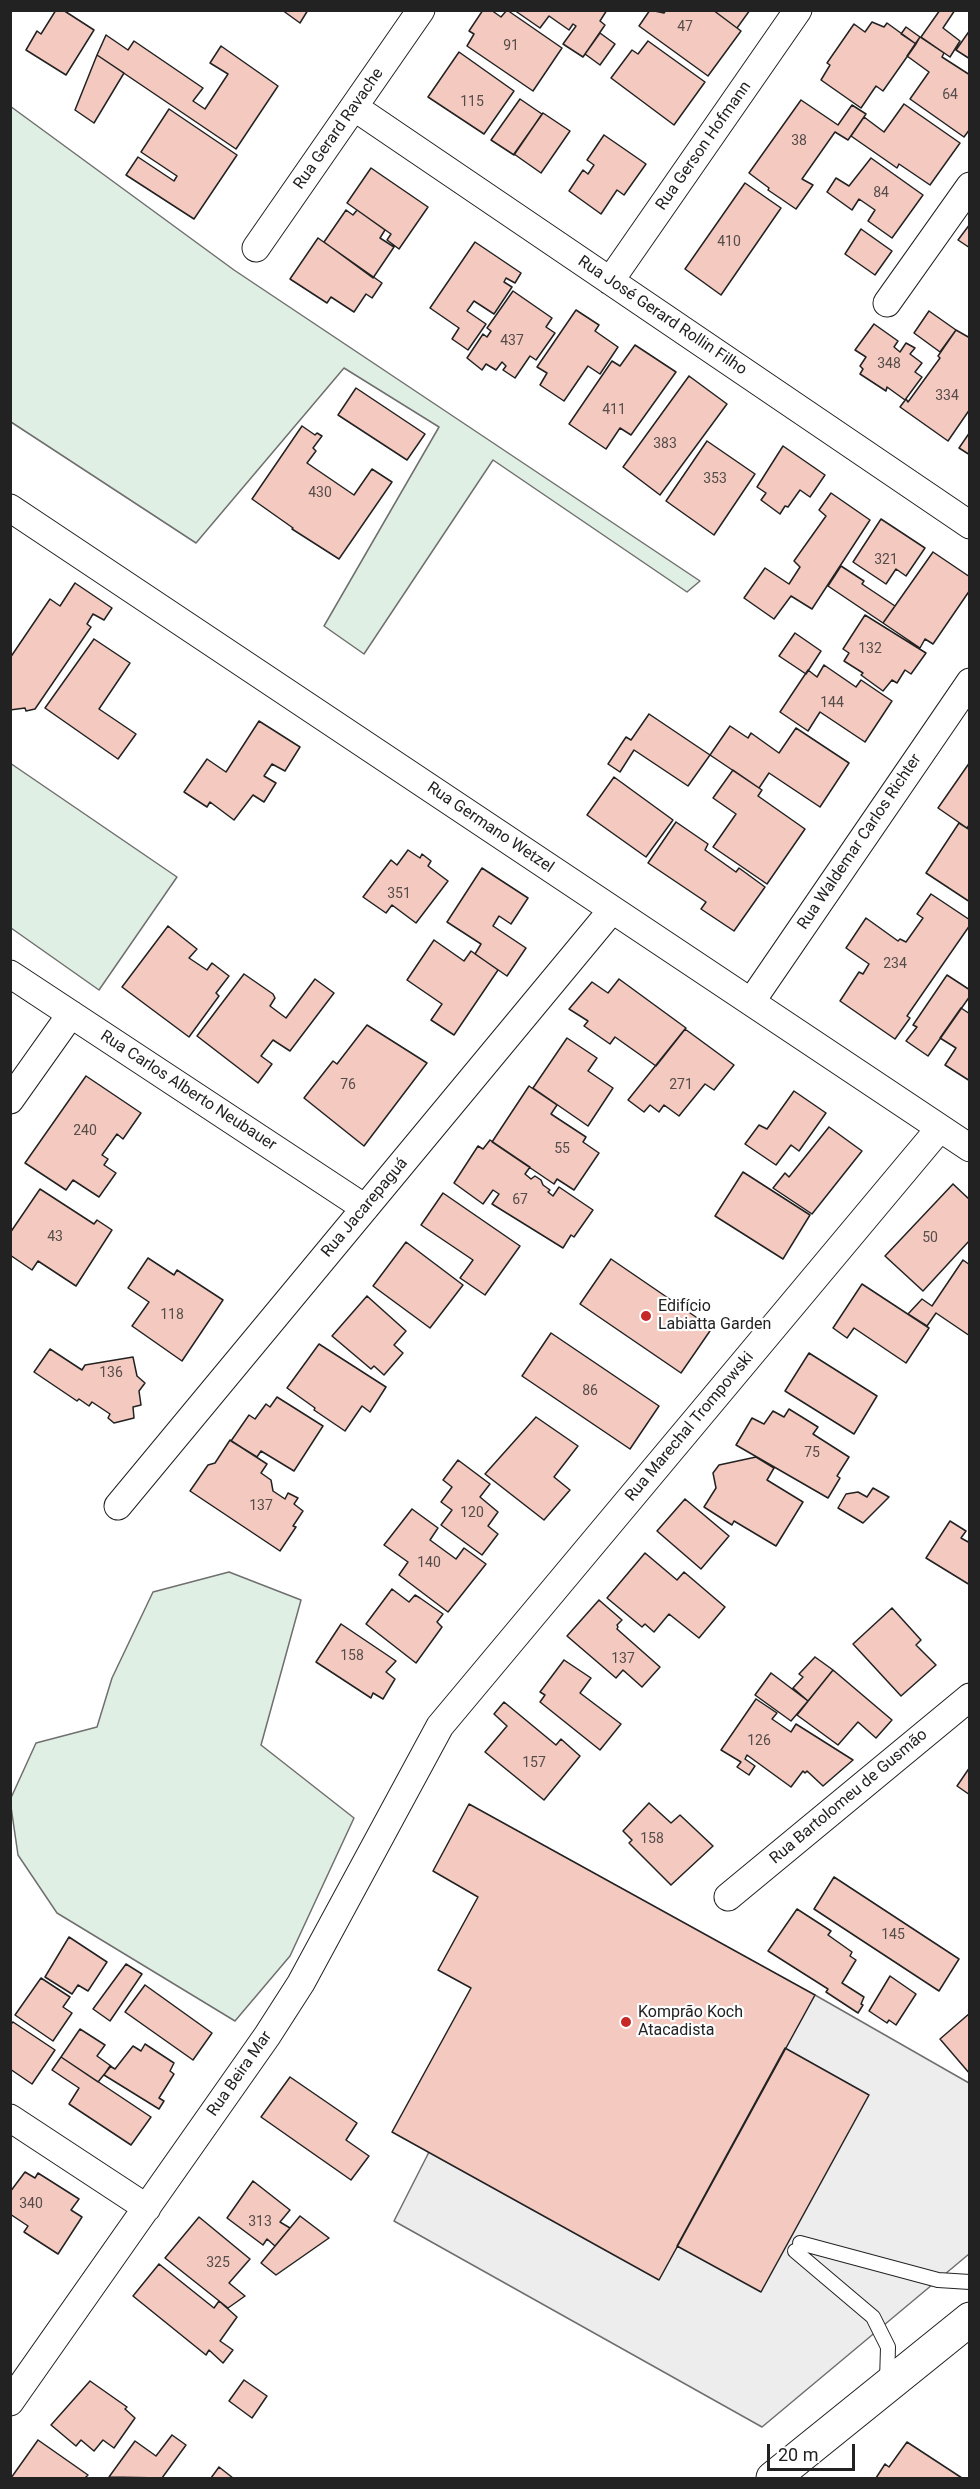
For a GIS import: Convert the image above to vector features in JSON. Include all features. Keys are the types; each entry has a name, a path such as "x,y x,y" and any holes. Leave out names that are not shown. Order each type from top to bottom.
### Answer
{"main road":[{"path":"773,2478 969,2319"}],"street":[{"name":"Rua Gerard Ravache","path":"256,248 421,10"},
{"name":"Rua Gerson Hofmann","path":"610,281 798,10"},
{"name":"Rua José Gerard Rollin Filho","path":"354,107 969,525"},
{"path":"887,303 969,186"},
{"name":"Rua Germano Wetzel","path":"10,508 969,1148"},
{"name":"Rua Waldemar Carlos Richter","path":"751,1002 969,682"},
{"name":"Rua Jacarepaguá","path":"118,1506 612,910"},
{"name":"Rua Carlos Alberto Neubauer","path":"10,974 365,1208"},
{"path":"10,1100 71,1014"},
{"name":"Rua Marechal Trompowski","path":"440,1726 940,1128"},
{"name":"Rua Bartolomeu de Gusmão","path":"728,1897 969,1697"},
{"name":"Rua Beira Mar","path":"10,2402 260,2046 301,1983 440,1726"},
{"path":"10,2118 147,2208"}],"lane":[{"path":"887,2386 888,2347 873,2317 797,2247 938,2280 969,2282"}],"green space":[{"path":"10,106 234,270 700,581 687,592 493,460 364,654 324,626 439,427 344,368 196,543 11,422"},
{"path":"10,763 177,877 99,990 11,928"},
{"path":"229,1572 301,1600 261,1745 354,1818 290,1956 235,2021 57,1913 18,1855 10,1800 36,1743 97,1727 112,1678 153,1592"}],"shaded area":[{"name":"Komprão Koch Atacadista","path":"815,1995 969,2083 969,2254 762,2427 394,2221 429,2152"}],"building":[{"path":"56,10 63,10 94,30 66,75 26,50 37,31 41,34"},
{"path":"282,10 308,10 300,23"},
{"path":"483,10 491,10 501,17 507,10 562,48 533,91 467,46 474,34 469,31"},
{"path":"514,10 607,10 600,21 605,25 583,57 563,44 576,26 573,24 569,30 549,16 540,28"},
{"path":"650,10 664,13 666,10 713,10 741,31 708,76 639,26"},
{"path":"713,10 750,10 737,28"},
{"path":"940,10 955,10 943,28 960,41 950,57 921,37"},
{"path":"872,22 884,27 887,23 916,44 883,91 876,86 861,108 821,80 830,65 827,63 854,24 865,32"},
{"path":"906,27 920,37 916,44 901,34"},
{"path":"970,30 970,59 956,50"},
{"path":"600,33 615,44 600,65 585,54"},
{"path":"106,35 128,50 134,41 203,88 193,101 205,109 228,74 210,63 221,46 278,86 236,149 97,55"},
{"path":"920,37 944,53 942,57 970,75 970,129 964,137 910,99 929,72 907,56"},
{"path":"648,41 705,82 674,125 611,78 632,50 638,54"},
{"path":"459,52 514,91 484,134 428,97"},
{"path":"97,55 124,73 94,123 75,110"},
{"path":"520,99 542,114 514,155 491,140"},
{"path":"801,100 838,125 852,105 866,114 848,140 835,132 802,179 813,185 796,209 768,190 769,188 749,173"},
{"path":"904,104 960,143 930,185 899,164 897,168 851,136 864,117 884,132"},
{"path":"169,109 237,155 194,219 126,175 138,157 174,181 177,176 141,152"},
{"path":"543,113 570,131 541,173 514,154"},
{"path":"604,135 646,164 624,195 617,190 601,214 569,191 583,170 588,174 594,165 587,160"},
{"path":"871,158 923,195 892,238 868,221 875,210 859,199 852,210 827,192 836,178 849,186"},
{"path":"371,168 428,207 399,249 387,240 391,234 347,203"},
{"path":"745,183 781,208 721,295 685,269"},
{"path":"346,210 353,215 357,210 385,230 380,238 394,247 373,278 324,242"},
{"path":"970,224 970,248 958,240"},
{"path":"861,229 892,251 875,275 845,254"},
{"path":"318,238 382,283 372,298 366,294 354,312 331,297 327,303 290,279"},
{"path":"475,242 521,273 515,283 506,278 504,282 512,287 494,314 474,301 467,311 486,324 468,350 452,339 459,328 430,308"},
{"path":"513,291 552,318 546,327 555,333 536,360 530,356 515,378 503,370 506,366 502,362 496,370 486,364 482,370 467,358 483,334 487,337 491,331 487,328"},
{"path":"576,310 599,325 595,331 618,347 600,374 588,366 564,401 540,385 547,373 537,367"},
{"path":"929,311 956,330 940,352 914,333"},
{"path":"874,324 898,341 894,347 900,352 906,343 915,348 910,354 922,363 915,372 922,377 905,400 887,387 886,391 860,374 863,369 860,366 866,357 855,350"},
{"path":"956,330 970,338 970,409 948,441 900,407 906,399 908,402 940,358 938,356"},
{"path":"635,345 676,372 631,435 620,428 606,449 569,424 612,361 620,366"},
{"path":"689,376 727,404 660,495 623,467"},
{"path":"356,388 425,434 407,460 338,415"},
{"path":"302,426 315,435 317,433 322,436 313,448 316,451 307,463 354,495 372,469 392,482 339,559 292,529 252,499"},
{"path":"970,432 970,455 959,448"},
{"path":"707,441 755,474 714,535 666,501"},
{"path":"783,446 825,475 810,497 800,490 780,514 761,500 766,493 757,487"},
{"path":"831,493 870,520 812,609 791,596 774,619 744,598 765,568 789,584 800,567 794,561 826,516 819,510"},
{"path":"881,519 925,548 906,576 896,569 886,584 853,562"},
{"path":"933,552 970,577 970,590 933,644 925,639 920,648 883,623"},
{"path":"841,566 864,581 862,584 895,606 883,623 828,586"},
{"path":"75,583 112,608 104,620 93,614 87,624 91,627 35,709 10,710 10,658 50,599 60,606"},
{"path":"865,615 926,653 911,674 905,670 897,683 892,680 883,691 861,675 863,673 844,661 849,653 843,649"},
{"path":"795,633 821,651 806,674 779,656"},
{"path":"94,639 130,663 99,709 136,734 118,759 45,708"},
{"path":"824,665 856,687 861,680 892,701 865,742 820,712 808,731 780,712 808,670 817,677"},
{"path":"649,714 710,755 688,786 634,750 620,772 608,764 626,737 631,740"},
{"path":"259,721 300,747 285,771 272,764 264,776 276,783 264,802 253,795 234,820 210,802 207,807 184,792 207,759 226,772"},
{"path":"730,726 748,738 751,733 779,753 796,728 849,763 820,807 769,773 759,788 710,755"},
{"path":"970,762 970,824 967,828 938,808"},
{"path":"733,770 762,790 758,796 805,829 767,884 713,847 736,814 713,798"},
{"path":"614,777 673,820 646,857 587,815"},
{"path":"676,822 708,844 705,850 736,872 739,868 765,887 734,931 701,909 706,902 648,863"},
{"path":"959,823 970,830 970,902 926,873"},
{"path":"408,850 420,858 422,854 431,861 428,866 448,881 416,923 392,905 386,913 363,897 391,860 397,865"},
{"path":"482,868 528,898 511,924 499,916 493,926 526,948 507,976 475,954 481,944 447,922"},
{"path":"931,894 970,920 970,925 907,1016 910,1018 895,1039 840,1001 859,972 863,974 869,964 846,948 866,918 898,941 900,939 906,942 923,918 917,914"},
{"path":"168,926 197,949 189,958 207,970 212,963 229,976 216,993 219,996 189,1037 122,987"},
{"path":"434,940 464,961 471,951 498,970 454,1035 431,1020 442,1004 407,980"},
{"path":"244,974 273,994 275,998 270,1006 286,1018 315,979 334,993 290,1051 273,1040 261,1056 272,1064 258,1083 197,1036"},
{"path":"947,975 970,990 970,996 928,1056 906,1041 917,1027 913,1025"},
{"path":"619,979 686,1028 656,1066 615,1037 610,1044 584,1026 588,1021 569,1009 592,982 608,993"},
{"path":"961,1008 970,1014 970,1081 945,1065 956,1048 940,1038"},
{"path":"367,1025 427,1063 364,1146 304,1098 333,1061 337,1064"},
{"path":"685,1029 734,1065 714,1090 705,1084 679,1116 664,1105 659,1112 650,1105 644,1112 628,1100"},
{"path":"567,1038 597,1058 588,1071 613,1088 588,1126 533,1088"},
{"path":"86,1076 141,1113 123,1139 117,1134 102,1155 108,1159 104,1165 116,1173 99,1197 73,1180 66,1190 25,1163"},
{"path":"529,1086 557,1105 551,1114 586,1137 583,1142 599,1153 574,1190 557,1179 554,1184 492,1142"},
{"path":"794,1091 826,1113 799,1151 791,1145 776,1165 745,1144 759,1125 767,1129"},
{"path":"829,1127 862,1151 812,1214 773,1188 785,1173 789,1177"},
{"path":"490,1140 530,1167 525,1174 531,1179 535,1176 541,1180 553,1196 559,1187 593,1210 574,1237 571,1235 563,1248 492,1204 499,1194 493,1190 483,1204 454,1183 478,1146 483,1149"},
{"path":"743,1172 810,1215 783,1259 715,1216"},
{"path":"953,1184 970,1200 970,1240 923,1291 885,1256"},
{"path":"40,1189 94,1224 97,1220 112,1230 76,1286 38,1261 32,1270 10,1255 10,1233"},
{"path":"443,1193 520,1246 485,1295 460,1278 473,1260 421,1225"},
{"path":"406,1242 463,1285 430,1328 373,1286"},
{"path":"148,1258 174,1275 177,1270 223,1300 182,1361 132,1326 149,1302 128,1288"},
{"name":"Edifício Labiatta Garden","path":"611,1259 712,1328 681,1373 580,1304"},
{"path":"963,1260 970,1265 970,1336 936,1313 927,1326 908,1314 922,1299 932,1306"},
{"path":"862,1284 929,1328 906,1363 854,1328 847,1338 833,1328"},
{"path":"367,1296 406,1331 394,1345 403,1353 384,1375 374,1366 371,1369 332,1336"},
{"path":"551,1333 659,1406 630,1449 522,1376"},
{"path":"319,1344 386,1387 370,1412 362,1406 345,1431 287,1388"},
{"path":"50,1349 82,1370 85,1365 133,1357 137,1376 145,1383 139,1391 141,1405 133,1407 134,1418 114,1423 108,1418 110,1414 92,1402 89,1406 79,1399 77,1401 34,1372"},
{"path":"809,1353 877,1396 854,1434 785,1391"},
{"path":"277,1397 323,1426 294,1471 261,1451 257,1457 231,1441 249,1415 255,1419 266,1404 270,1407"},
{"path":"789,1409 818,1427 813,1434 849,1457 837,1476 840,1478 828,1498 736,1445 752,1418 764,1424 773,1411 784,1417"},
{"path":"536,1417 578,1446 554,1477 570,1490 544,1520 485,1474"},
{"path":"230,1440 267,1464 261,1473 271,1480 273,1491 285,1499 288,1493 298,1498 294,1504 303,1511 293,1526 296,1527 280,1551 190,1491 208,1465 215,1463"},
{"path":"756,1457 774,1468 767,1480 803,1502 776,1546 734,1521 732,1525 704,1507 716,1488 713,1473 719,1465"},
{"path":"458,1460 490,1484 480,1497 498,1512 488,1526 498,1534 482,1555 441,1525 452,1510 441,1502 452,1487 443,1480"},
{"path":"873,1488 889,1497 863,1523 838,1508 846,1494 858,1492 867,1497"},
{"path":"685,1499 729,1536 701,1569 657,1531"},
{"path":"412,1509 438,1528 430,1540 456,1559 464,1548 486,1564 448,1612 399,1575 408,1562 384,1545"},
{"path":"950,1521 966,1531 961,1538 970,1543 970,1585 926,1558"},
{"path":"645,1553 677,1580 684,1572 725,1607 699,1638 669,1614 654,1632 645,1624 642,1627 607,1598"},
{"path":"392,1589 409,1602 415,1595 443,1614 437,1622 442,1627 416,1663 366,1624"},
{"path":"599,1600 622,1620 617,1625 617,1629 660,1667 642,1687 623,1670 616,1678 567,1636"},
{"path":"892,1608 921,1640 916,1645 936,1665 901,1696 853,1644"},
{"path":"341,1624 396,1661 386,1672 395,1679 383,1699 373,1693 371,1698 316,1662"},
{"path":"815,1657 833,1670 808,1701 793,1688 803,1677 799,1674"},
{"path":"564,1660 591,1678 580,1693 621,1724 600,1750 540,1702 545,1695 540,1692"},
{"path":"833,1670 892,1720 876,1738 858,1722 838,1745 797,1715"},
{"path":"771,1673 808,1701 791,1721 755,1695"},
{"path":"756,1699 777,1713 772,1719 791,1732 796,1724 853,1760 823,1786 807,1771 805,1773 803,1771 791,1787 747,1755 745,1759 755,1766 749,1775 737,1767 741,1762 721,1750"},
{"path":"504,1702 556,1745 561,1739 580,1756 544,1800 485,1752 507,1726 494,1714"},
{"path":"970,1767 970,1795 957,1786"},
{"path":"649,1803 671,1823 680,1815 713,1846 671,1885 629,1843 632,1840 623,1831"},
{"name":"Komprão Koch Atacadista","path":"469,1804 815,1995 659,2280 392,2132 471,1988 438,1970 478,1897 433,1871"},
{"path":"834,1877 959,1959 939,1991 814,1909"},
{"path":"797,1909 831,1931 828,1935 852,1952 850,1956 856,1960 842,1983 864,1997 861,2004 863,2005 858,2013 826,1992 828,1989 768,1951"},
{"path":"69,1937 107,1962 88,1991 78,1985 72,1994 45,1977"},
{"path":"126,1964 142,1974 110,2021 93,2009"},
{"path":"890,1976 916,1994 896,2025 889,2020 887,2023 869,2011"},
{"path":"41,1978 70,1997 63,2007 72,2013 53,2041 15,2015"},
{"path":"145,1985 212,2033 193,2060 125,2012"},
{"path":"970,2013 970,2074 940,2039"},
{"path":"13,2022 55,2050 32,2084 10,2069 10,2025"},
{"path":"80,2029 105,2045 97,2056 111,2066 98,2082 61,2057"},
{"path":"145,2044 174,2063 170,2071 174,2074 159,2098 164,2101 159,2109 104,2075 110,2066 115,2069 133,2046 141,2051"},
{"path":"785,2048 869,2095 761,2292 677,2246"},
{"path":"61,2057 151,2117 131,2145 69,2104 79,2088 52,2070"},
{"path":"290,2077 357,2123 346,2140 369,2156 351,2180 261,2117"},
{"path":"25,2172 35,2178 38,2173 79,2199 71,2210 82,2217 58,2254 24,2232 28,2226 10,2214 10,2192"},
{"path":"253,2181 290,2210 280,2222 290,2228 275,2246 267,2239 263,2245 227,2218"},
{"path":"300,2216 329,2238 276,2275 261,2263"},
{"path":"199,2217 250,2259 229,2283 245,2296 228,2308 165,2258"},
{"path":"159,2264 214,2308 219,2301 237,2317 220,2341 233,2350 223,2363 209,2350 206,2355 133,2296"},
{"path":"244,2380 267,2396 252,2418 229,2401"},
{"path":"90,2381 127,2407 125,2409 135,2418 114,2448 103,2440 94,2451 81,2440 76,2446 51,2425"},
{"path":"172,2435 186,2445 162,2478 109,2477 135,2441 156,2456"},
{"path":"38,2440 88,2475 85,2478 11,2478"},
{"path":"907,2442 962,2478 876,2478 885,2464 889,2467"},
{"path":"219,2467 233,2478 211,2478"}],"place":[{"name":"Edifício Labiatta Garden","path":"646,1316"},
{"name":"Komprão Koch Atacadista","path":"626,2022"}]}
